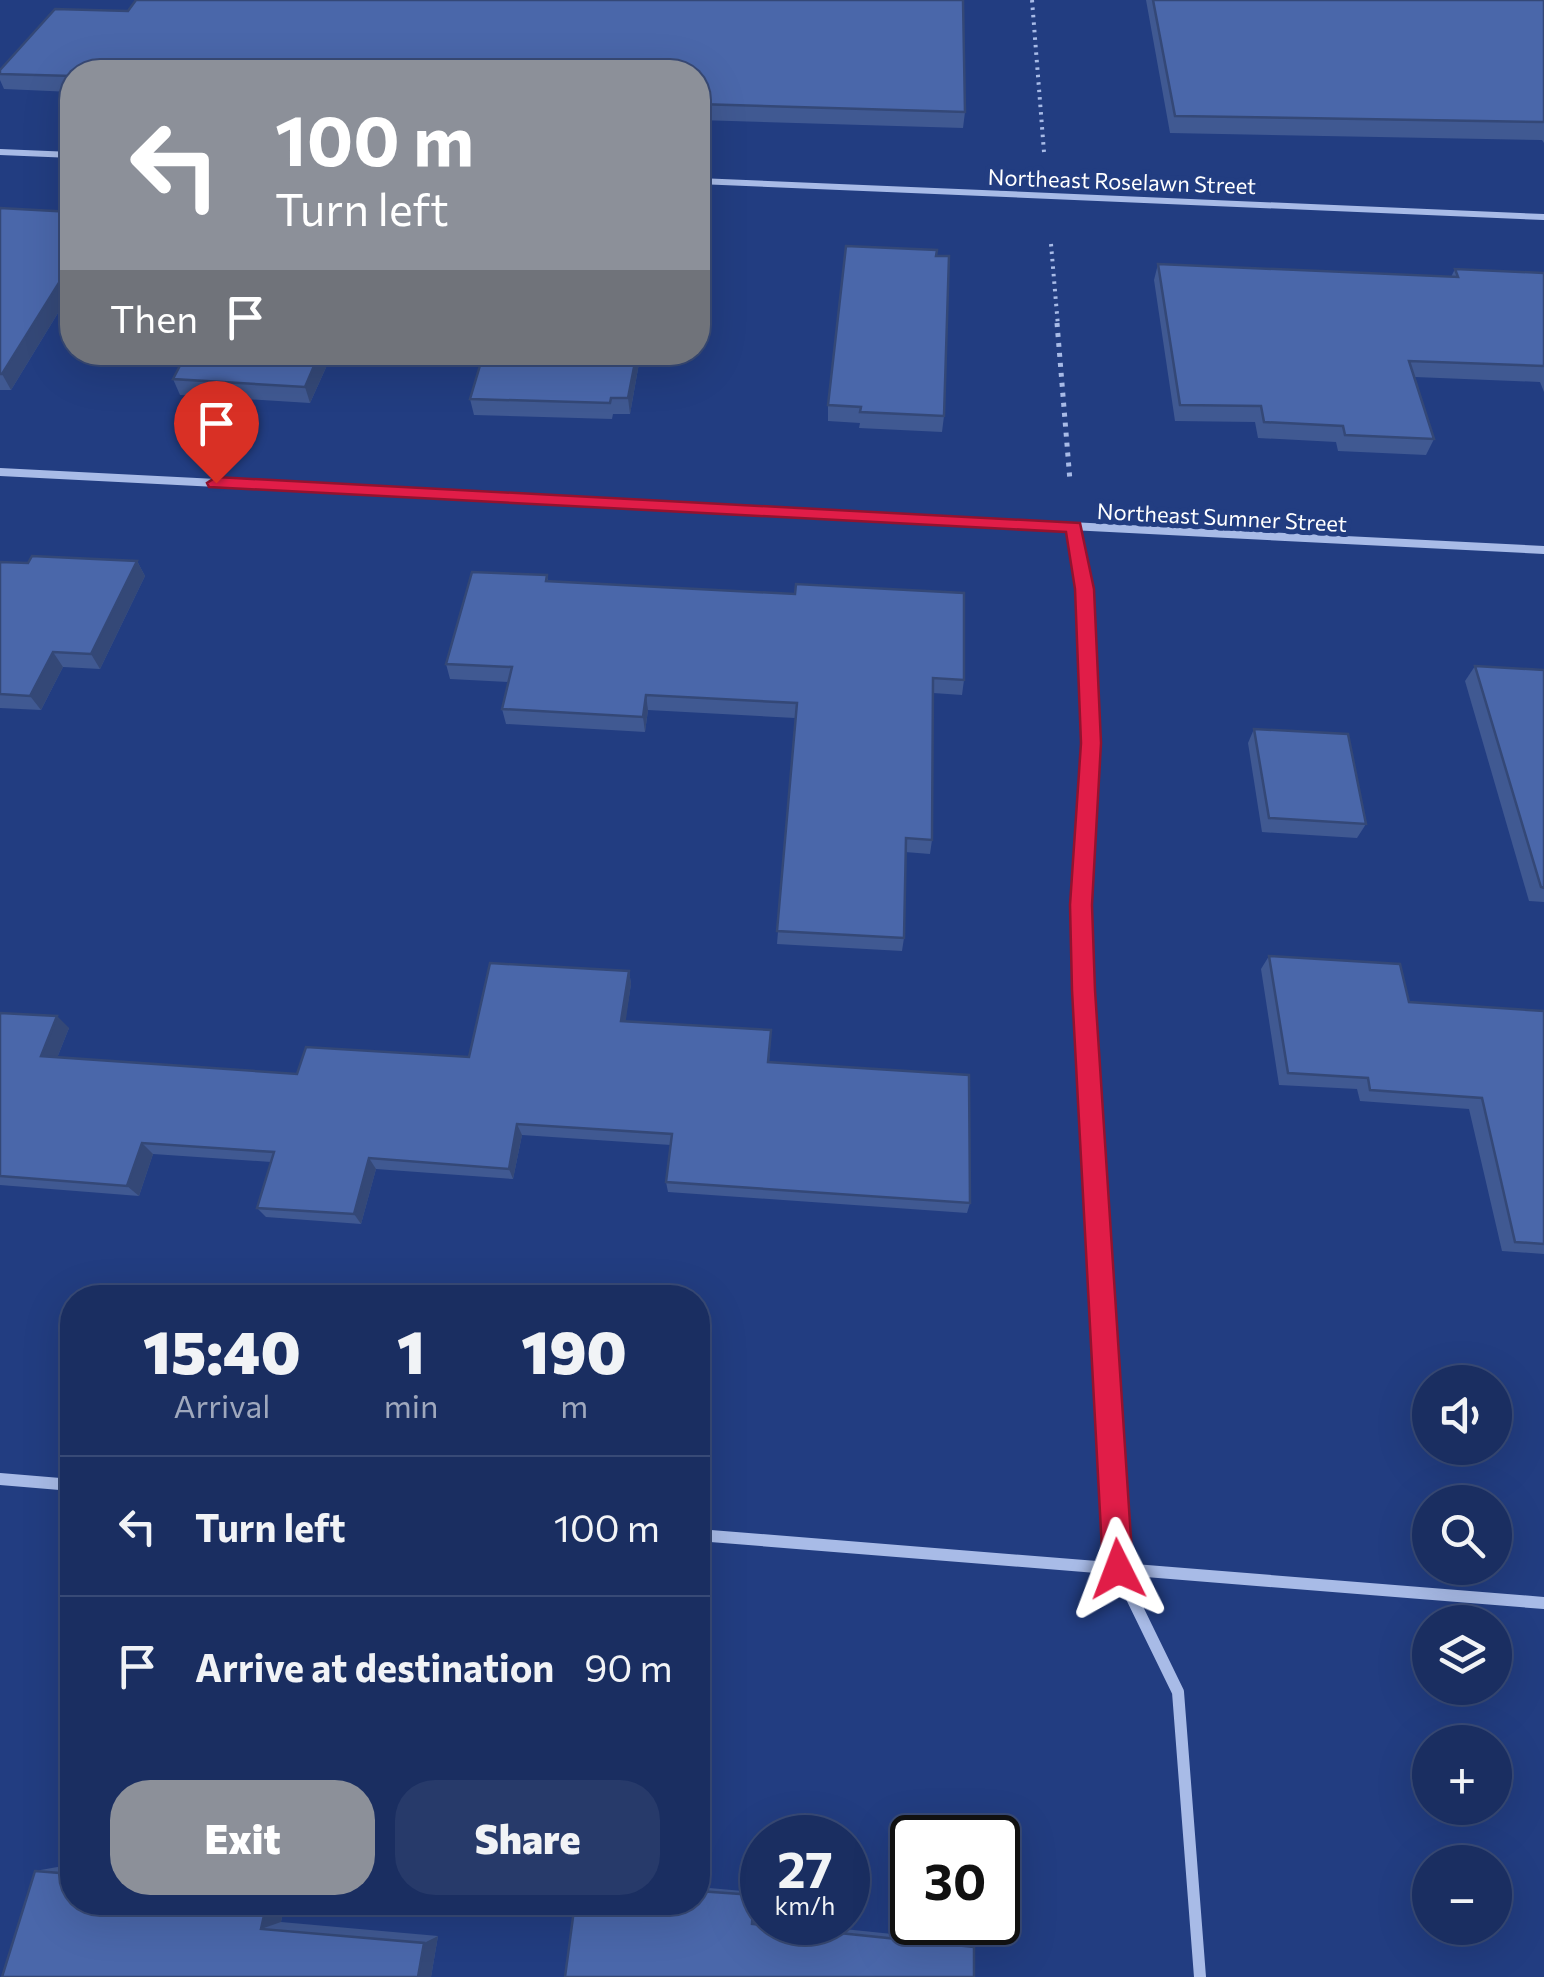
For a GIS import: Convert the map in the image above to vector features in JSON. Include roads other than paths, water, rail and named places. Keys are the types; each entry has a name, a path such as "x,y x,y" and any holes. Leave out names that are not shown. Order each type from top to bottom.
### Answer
{"street":[{"path":"0,152 60,155"},
{"name":"Northeast Roselawn Street","path":"710,181 1544,217"},
{"name":"Northeast Sumner Street","path":"0,472 1544,550"},
{"path":"1074,527 1084,589 1091,743 1081,905 1084,990 1118,1569 1178,1692 1200,1977"},
{"path":"0,1479 60,1483"},
{"path":"710,1536 1544,1602"}]}
